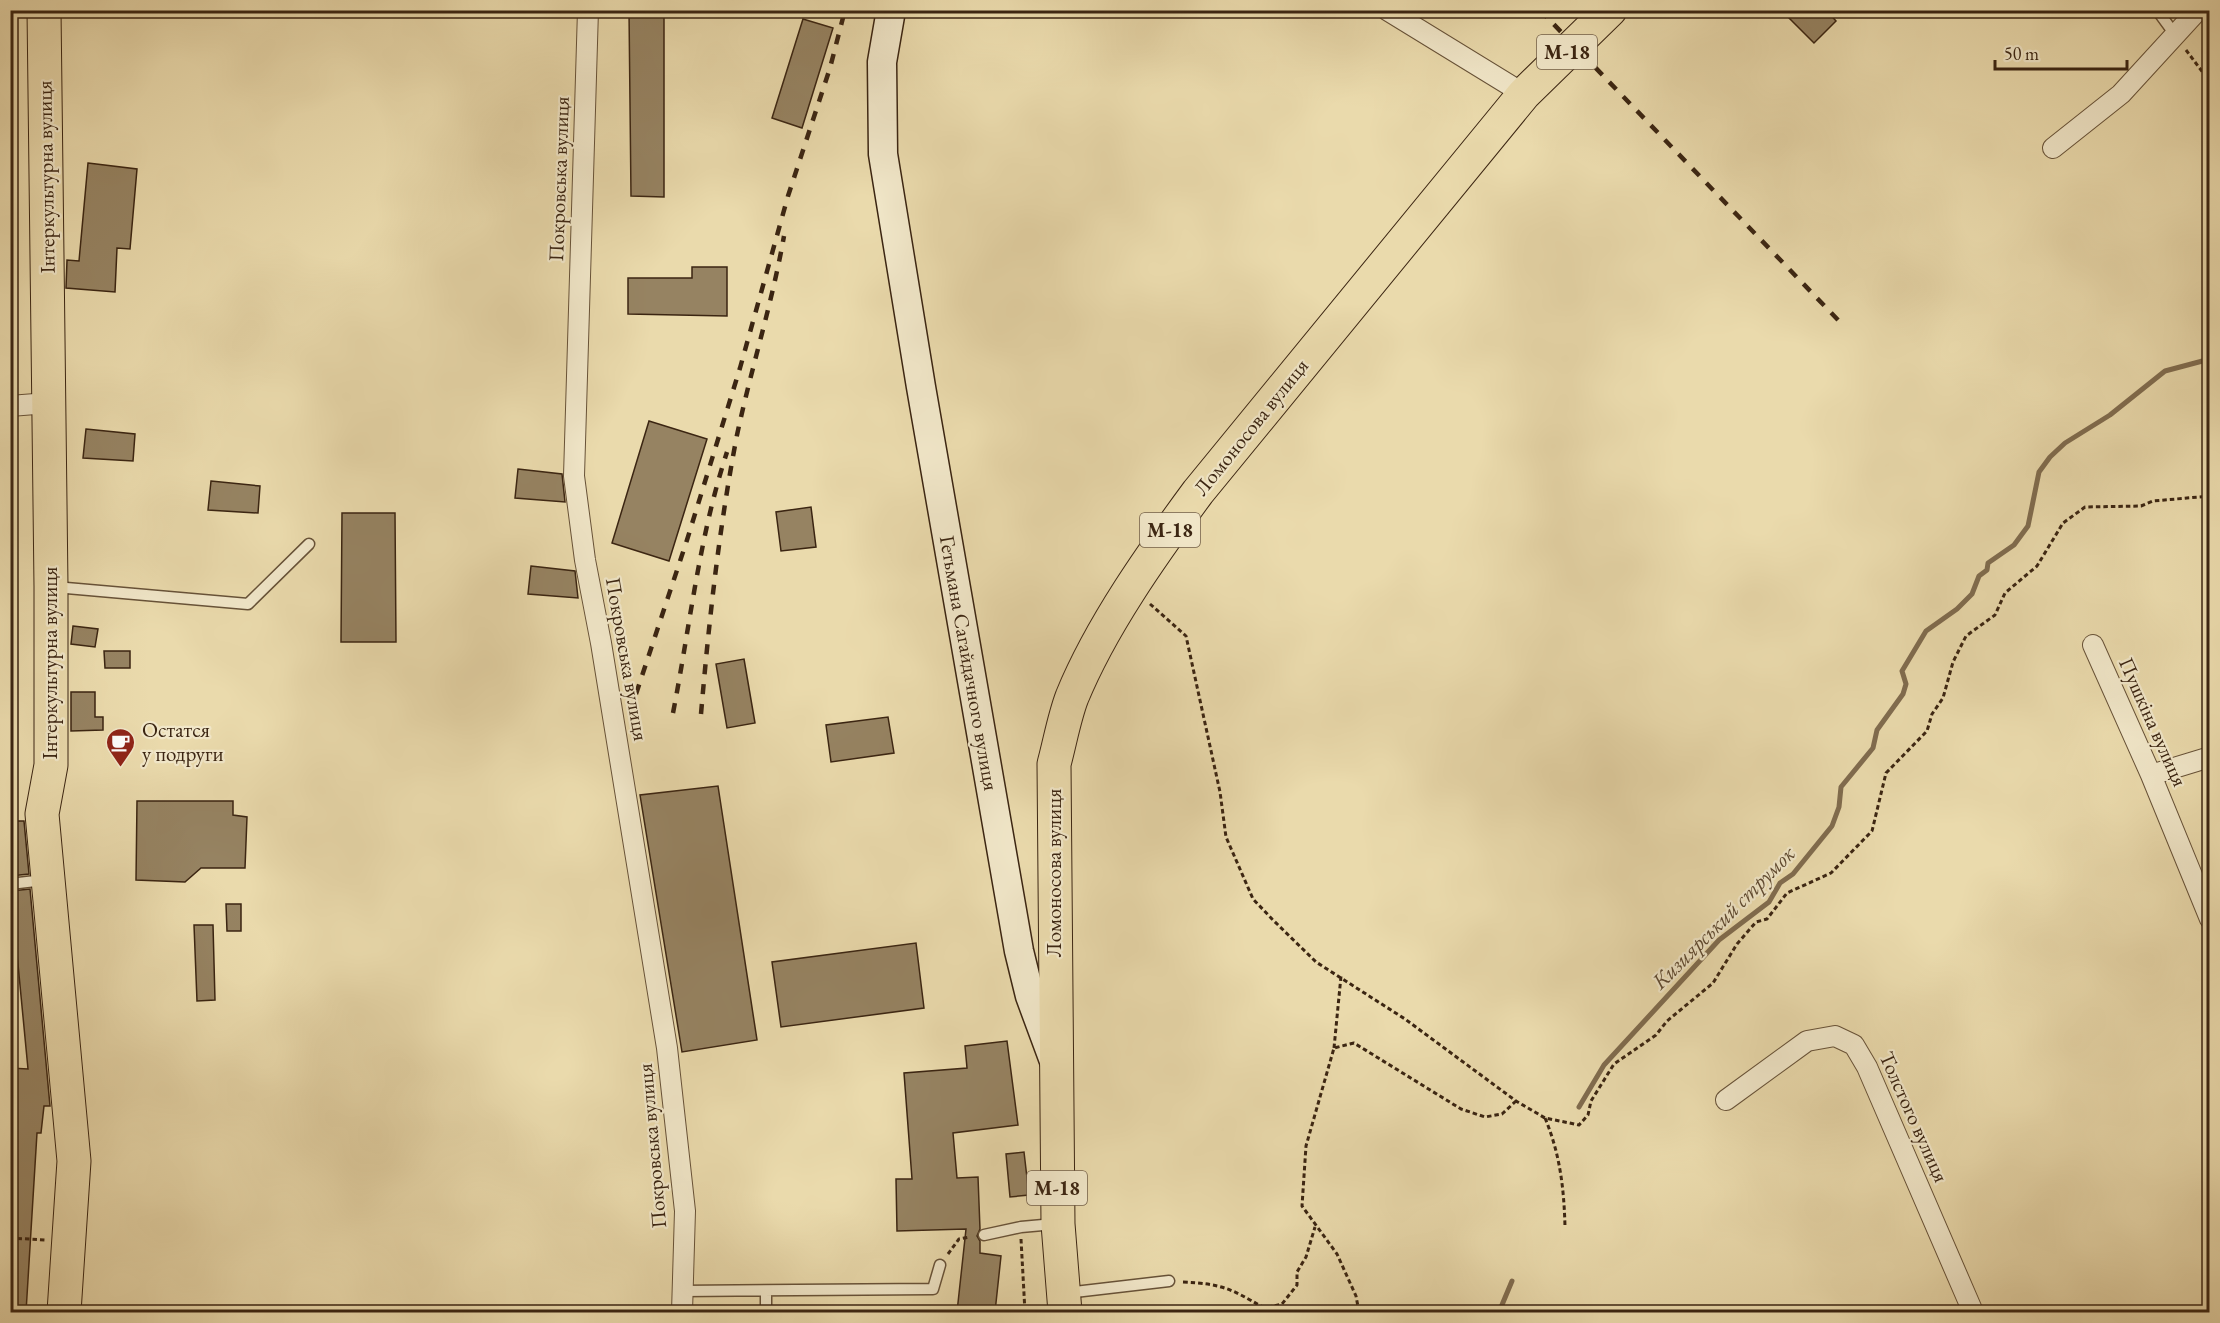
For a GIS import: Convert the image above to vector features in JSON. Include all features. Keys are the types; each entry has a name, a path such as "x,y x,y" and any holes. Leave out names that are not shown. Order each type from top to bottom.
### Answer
{"highway":[{"name":"Інтеркультурна вулиця","path":"44,10 51,765 42,814 74,1161 64,1312"},
{"name":"Ломоносова вулиця","path":"1055,1063 1054,764 1072,697 1099,643 1151,557 1198,492 1524,94 1610,10"},
{"name":"Гетьмана Сагайдачного вулиця","path":"1055,1063 1058,1224 1064,1303"}],"street":[{"name":"Покровська вулиця","path":"588,10 574,476 585,560 601,643 667,1048 685,1211 682,1312"},
{"name":"Гетьмана Сагайдачного вулиця","path":"891,10 882,62 885,165 923,399 1019,951 1030,996 1055,1063"},
{"path":"1387,10 1524,94"},
{"path":"2053,148 2121,94 2198,10"},
{"path":"10,406 48,403"},
{"name":"Пушкіна вулиця","path":"2093,645 2151,775 2210,919"},
{"path":"2151,775 2210,757"},
{"name":"Толстого вулиця","path":"1726,1100 1807,1041 1835,1036 1854,1045 1867,1067 1973,1312"}],"lane":[{"path":"2157,10 2176,36"},
{"path":"51,586 248,604 309,544"},
{"path":"10,884 48,879"},
{"path":"984,1235 1021,1227 1058,1224"},
{"path":"681,1292 933,1289 940,1265"},
{"path":"1064,1303 1169,1281"},
{"path":"766,1291 766,1312"}],"path":[{"path":"2176,36 2210,82"},
{"path":"1132,588 1186,636 1220,792 1226,837 1253,899 1316,962 1341,976 1456,1055 1516,1101 1545,1118 1579,1125 1588,1115 1591,1101 1614,1064 1656,1035 1667,1021 1713,982 1737,944 1756,922 1767,919 1787,893 1831,873 1872,831 1886,773 1927,731 1932,714 1943,698 1953,662 1966,636 1995,615 2005,593 2037,566 2063,523 2085,507 2141,506 2153,501 2210,496"},
{"path":"1341,976 1334,1048 1306,1146 1302,1206 1337,1254 1356,1296 1359,1312"},
{"path":"1334,1048 1354,1043 1461,1109 1485,1117 1502,1114 1516,1101"},
{"path":"1545,1118 1556,1142 1561,1167 1565,1227"},
{"path":"1169,1281 1212,1284 1232,1289 1264,1308 1282,1304 1297,1285 1297,1272 1306,1257 1315,1226"},
{"path":"1021,1227 1025,1312"},
{"path":"10,1238 68,1241"},
{"path":"940,1265 959,1239"}],"building":[{"path":"629,10 664,10 664,197 631,196"},
{"path":"1781,10 1826,10 1836,21 1814,43"},
{"path":"803,19 833,28 802,128 772,118"},
{"path":"88,163 137,169 130,249 117,248 115,292 66,288 67,260 79,261"},
{"path":"692,267 727,267 727,316 628,314 628,278 692,278"},
{"path":"649,421 707,439 669,561 612,543"},
{"path":"86,429 135,434 133,461 83,458"},
{"path":"518,469 562,474 565,502 515,498"},
{"path":"211,481 260,486 258,513 208,510"},
{"path":"811,507 816,547 781,551 776,512"},
{"path":"342,513 395,513 396,642 341,642"},
{"path":"531,566 575,571 578,598 528,594"},
{"path":"73,626 98,629 95,647 71,644"},
{"path":"104,651 130,651 130,668 105,668"},
{"path":"744,659 755,723 727,728 716,664"},
{"path":"71,692 95,692 95,717 103,717 103,730 71,731"},
{"path":"888,717 894,753 831,762 826,725"},
{"path":"718,786 757,1040 682,1052 640,795"},
{"path":"137,801 233,801 233,815 247,817 245,868 201,868 185,882 136,880"},
{"path":"10,821 24,821 29,874 10,876"},
{"path":"30,889 50,1106 44,1106 41,1133 37,1133 26,1312 10,1312 10,1068 28,1069 11,891"},
{"path":"226,904 241,904 241,931 227,931"},
{"path":"194,925 213,925 215,1000 197,1001"},
{"path":"916,943 924,1008 781,1027 772,962"},
{"path":"1007,1041 1018,1125 953,1133 957,1178 978,1177 980,1229 977,1236 980,1241 980,1253 1001,1256 995,1312 957,1312 966,1229 897,1231 896,1179 912,1179 904,1073 967,1068 965,1046"},
{"path":"1024,1152 1029,1195 1010,1197 1006,1154"}],"waterway":[{"name":"Кизиярський струмок","path":"1579,1107 1604,1065 1719,940 1769,902 1780,883 1793,874 1832,826 1839,807 1841,787 1873,748 1877,730 1903,694 1906,684 1902,671 1926,631 1957,609 1972,594 1979,576 1987,570 1988,563 2014,545 2028,526 2039,472 2050,457 2065,443 2110,415 2165,371 2210,359"},
{"name":"Кизиярський струмок","path":"1499,1312 1512,1281"}],"railway":[{"path":"636,694 740,368 788,196 830,68 845,10"},
{"path":"1540,10 1840,322"},
{"path":"701,714 715,574 737,435 784,236"},
{"path":"673,713 702,549 727,452"}],"place":[{"name":"Остатся у подруги","path":"121,768"}]}
